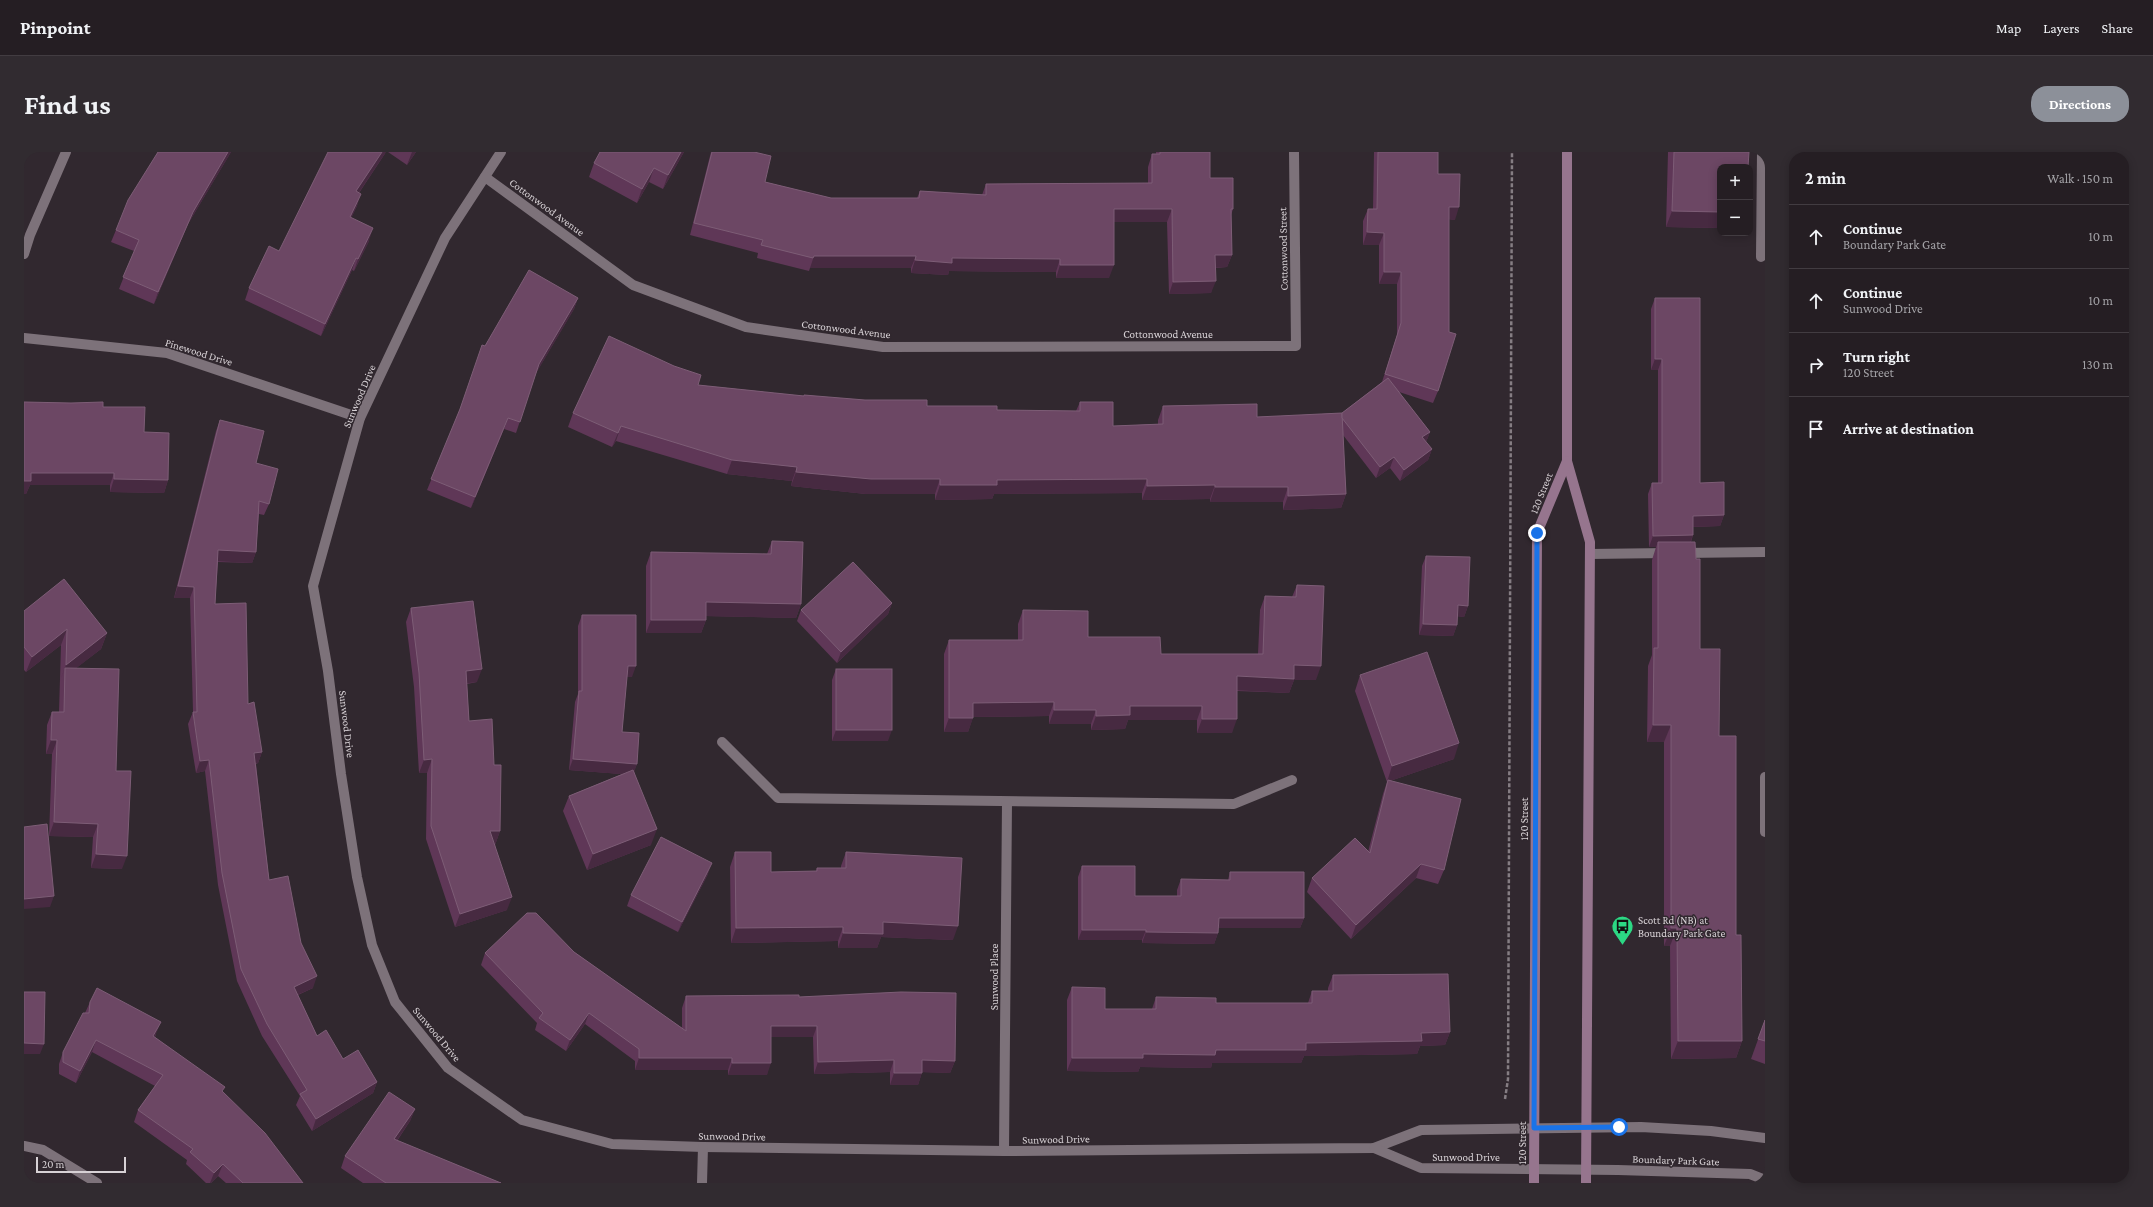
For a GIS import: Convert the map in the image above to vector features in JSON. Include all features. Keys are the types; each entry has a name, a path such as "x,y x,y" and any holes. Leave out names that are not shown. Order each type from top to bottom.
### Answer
{"main road":[{"name":"120 Street","path":"1567,152 1567,461 1590,542 1586,1183"},
{"name":"120 Street","path":"1534,1183 1537,533 1567,461"}],"street":[{"path":"24,254 30,235 66,152"},
{"name":"Sunwood Drive","path":"501,152 445,238 360,418 312,586 328,671 341,774 357,877 372,944 395,1002 448,1068 522,1120 612,1144 703,1147 1004,1151 1374,1148 1421,1130 1586,1128"},
{"name":"Cottonwood Street","path":"1294,152 1296,346"},
{"path":"1761,257 1762,152"},
{"name":"Cottonwood Avenue","path":"485,177 633,285 746,328 883,347 1296,346"},
{"name":"Pinewood Drive","path":"24,338 167,353 360,418"},
{"path":"1590,554 1765,552"},
{"path":"722,742 778,798 1234,804 1292,780"},
{"path":"1765,777 1765,832"},
{"name":"Sunwood Place","path":"1004,1151 1007,802"},
{"path":"1586,1128 1641,1127 1688,1129 1765,1138"},
{"path":"24,1146 43,1150 97,1183"},
{"path":"702,1183 703,1147"},
{"name":"Sunwood Drive","path":"1374,1148 1421,1168 1586,1170"},
{"name":"Boundary Park Gate","path":"1586,1170 1750,1174 1765,1180"}],"path":[{"path":"1505,1099 1508,1079 1512,152"}],"building":[{"path":"158,152 228,152 193,212 158,292 123,277 139,240 116,230 128,200"},
{"path":"328,152 382,152 356,191 361,194 350,217 373,228 358,259 356,258 325,324 249,288 269,246 279,251"},
{"path":"600,152 681,152 668,175 654,168 642,189 594,163"},
{"path":"712,152 754,152 771,156 765,182 831,198 919,198 920,191 986,195 986,184 1152,183 1152,154 1160,154 1160,152 1210,152 1210,178 1233,178 1233,209 1231,209 1232,255 1215,255 1216,281 1173,282 1172,209 1114,209 1114,265 1060,265 1060,259 952,258 952,263 915,260 916,256 814,256 813,258 761,245 763,240 694,223"},
{"path":"1378,152 1438,152 1438,174 1460,174 1459,207 1449,207 1449,332 1456,334 1438,391 1385,374 1401,323 1401,272 1384,272 1384,233 1367,232 1368,209 1377,209"},
{"path":"1674,152 1749,152 1748,164 1717,164 1717,212 1672,211"},
{"path":"529,270 578,298 539,364 520,422 508,418 475,497 431,479 460,409 482,345 485,346"},
{"path":"1655,298 1700,298 1700,483 1724,482 1724,515 1693,516 1693,535 1653,536 1652,483 1662,483 1662,359 1655,359"},
{"path":"609,336 674,366 701,375 698,385 804,396 865,400 927,400 927,406 997,406 997,410 1080,411 1080,402 1113,402 1113,426 1163,424 1163,406 1257,404 1257,417 1342,413 1346,494 1288,496 1288,487 1215,487 1215,485 1147,486 1147,479 997,480 997,485 940,485 940,479 871,479 796,472 797,467 732,460 621,426 618,433 573,413"},
{"path":"1388,378 1430,432 1422,437 1432,449 1404,470 1394,457 1380,467 1342,418 1342,413"},
{"path":"24,402 103,402 103,407 145,407 144,432 169,433 168,480 114,479 114,473 31,473 31,481 24,481"},
{"path":"220,420 264,431 256,463 278,469 269,504 259,501 256,552 218,550 215,604 246,603 248,704 254,702 262,752 254,753 269,880 288,876 301,943 317,976 294,987 317,1036 326,1030 343,1059 358,1050 377,1082 316,1119 300,1094 307,1090 267,1024 241,969 222,873 209,760 200,761 193,712 197,712 194,587 178,586"},
{"path":"772,541 803,542 801,604 706,602 706,620 651,620 651,552 771,554"},
{"path":"1658,542 1695,542 1696,559 1700,559 1700,649 1720,649 1719,736 1736,736 1736,935 1741,935 1742,1041 1678,1041 1677,928 1671,928 1671,725 1653,725 1654,648 1658,648"},
{"path":"1426,556 1470,557 1468,606 1458,605 1457,625 1423,624"},
{"path":"853,562 892,603 841,652 801,610"},
{"path":"64,579 107,633 66,665 67,629 32,657 24,647 24,611"},
{"path":"1297,585 1324,586 1321,666 1294,665 1294,679 1237,676 1237,719 1202,719 1202,706 1130,706 1130,715 1096,716 1096,710 1054,710 1054,702 973,703 973,718 949,718 949,640 1023,640 1023,610 1088,611 1088,637 1160,637 1161,654 1263,654 1265,596 1296,597"},
{"path":"473,601 482,669 466,671 469,721 492,719 494,765 501,765 500,831 490,831 512,897 460,914 431,826 432,759 424,760 419,673 411,608"},
{"path":"582,615 636,615 636,666 628,666 622,732 639,733 637,764 573,759 579,691 582,691"},
{"path":"1427,652 1459,743 1392,766 1360,675"},
{"path":"65,668 119,669 116,771 131,771 127,856 96,854 98,824 54,822 57,740 51,740 52,712 64,712"},
{"path":"836,669 892,669 892,730 836,730"},
{"path":"633,770 657,829 593,854 569,796"},
{"path":"1388,780 1461,799 1444,870 1421,864 1356,925 1312,878 1355,838 1370,853"},
{"path":"47,824 54,896 24,899 24,827"},
{"path":"661,837 712,863 682,922 631,895"},
{"path":"735,852 771,852 771,872 817,871 817,868 846,868 846,852 962,858 958,926 883,922 883,934 843,933 843,927 736,928"},
{"path":"1082,866 1135,866 1135,896 1181,896 1181,879 1230,880 1230,872 1304,872 1304,918 1219,918 1218,933 1146,932 1146,930 1082,930"},
{"path":"527,913 536,913 574,952 686,1031 686,996 799,995 799,997 901,992 956,993 955,1061 922,1060 922,1073 894,1073 894,1060 818,1062 817,1026 771,1026 771,1063 732,1063 732,1058 639,1058 639,1049 589,1013 570,1040 539,1018 543,1013 485,953"},
{"path":"1448,974 1450,1032 1421,1033 1422,1041 1306,1043 1306,1050 1216,1050 1215,1055 1143,1054 1143,1058 1072,1058 1072,987 1105,988 1105,1009 1156,1009 1156,997 1216,998 1216,1003 1312,1003 1312,991 1333,991 1333,975"},
{"path":"97,988 161,1022 153,1036 225,1087 222,1091 265,1133 303,1183 243,1183 223,1164 214,1173 190,1152 193,1149 138,1110 163,1075 96,1040 80,1071 63,1062 63,1052 83,1013 89,1013 90,1002"},
{"path":"24,992 45,992 44,1044 24,1043"},
{"path":"1765,1020 1765,1041 1758,1039"},
{"path":"389,1092 415,1109 394,1139 501,1183 386,1183 345,1156"}],"place":[{"name":"Scott Rd (NB) at Boundary Park Gate","path":"1623,946"}],"route":[{"path":"1537,533 1534,1128 1619,1127"}]}
